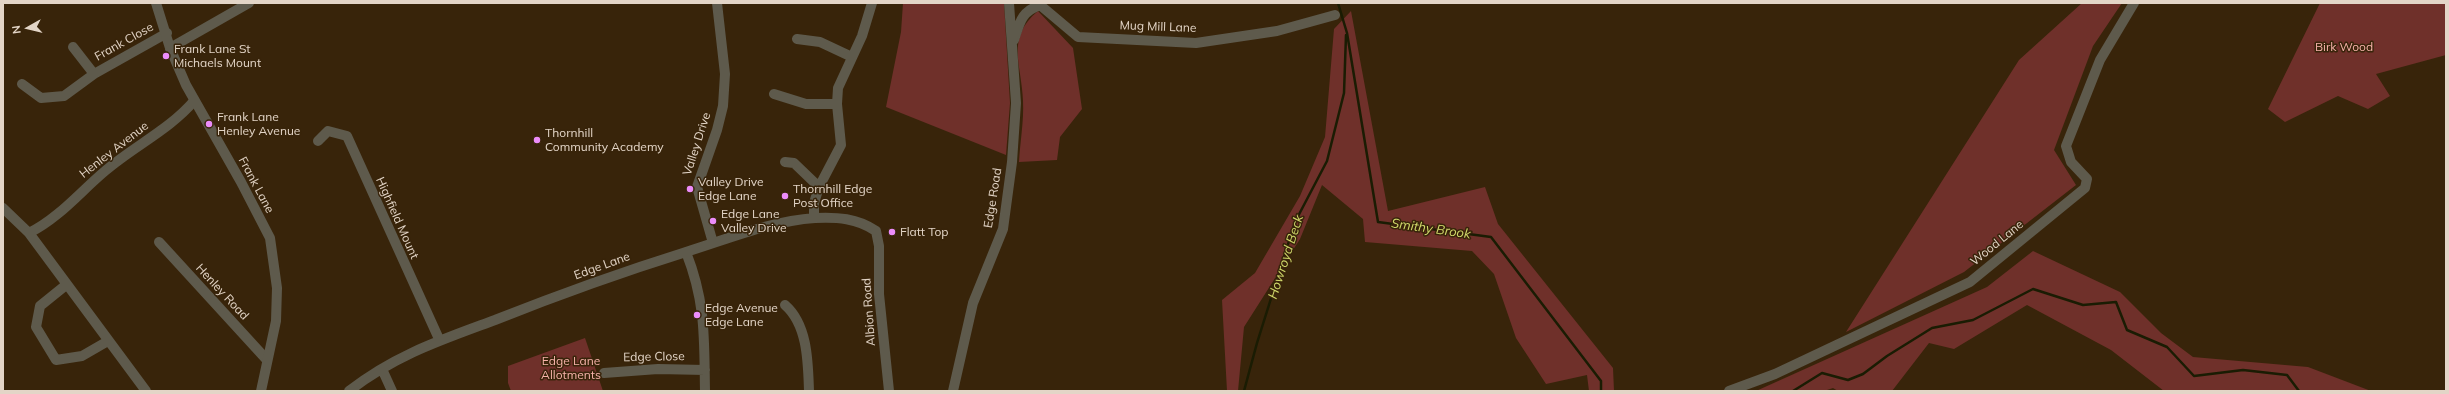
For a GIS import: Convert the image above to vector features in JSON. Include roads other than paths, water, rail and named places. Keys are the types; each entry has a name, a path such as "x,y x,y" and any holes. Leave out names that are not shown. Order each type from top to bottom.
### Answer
{"street":[{"name":"Frank Lane","path":"156,3 167,34 170,48 194,100 241,182 270,238 277,288 276,321 261,391"},
{"path":"170,48 249,3"},
{"name":"Valley Drive","path":"712,242 697,187 717,130 723,106 725,74 717,3"},
{"path":"814,218 814,203 819,187 841,145 837,104 838,88 862,36 872,3"},
{"name":"Edge Road","path":"953,391 973,303 1003,229 1012,162 1016,103 1009,3"},
{"name":"Wood Lane","path":"1729,391 1775,374 1970,282 2085,188 2087,179 2072,162 2066,146 2100,60 2134,3"},
{"name":"Mug Mill Lane","path":"1012,46 1021,19 1028,9 1040,5 1078,37 1196,43 1277,31 1335,15"},
{"name":"Frank Close","path":"22,84 41,98 64,96 94,74 167,34"},
{"path":"797,39 820,42 852,57"},
{"name":"Frank Close","path":"73,47 94,74"},
{"path":"774,94 806,104 837,104"},
{"name":"Henley Avenue","path":"29,233 44,226 106,170 182,116 194,100"},
{"name":"Highfield Mount","path":"318,140 328,131 347,136 439,339"},
{"path":"785,162 794,162 819,187"},
{"path":"3,208 29,233 66,285 146,391"},
{"name":"Edge Lane","path":"349,391 382,369 439,339 623,272 712,242 786,223 814,218 864,222 876,231"},
{"name":"Albion Road","path":"876,231 879,246 879,294 889,391"},
{"name":"Henley Road","path":"159,242 267,360"},
{"path":"686,252 697,280 704,318 704,391"},
{"path":"66,285 40,306 36,328 56,360 82,356 108,341"},
{"path":"785,305 797,320 808,357 810,391"},
{"path":"382,369 392,391"},
{"name":"Edge Close","path":"604,373 658,369 704,370"}],"waterway":[{"name":"Smithy Brook","path":"1338,3 1347,33 1378,222 1491,237 1601,381 1601,391"},
{"name":"Howroyd Beck","path":"1244,391 1257,343 1295,222 1327,161 1344,93 1346,35"},
{"path":"1793,391 1822,373 1848,380 1863,374 1887,356 1932,328 1973,320 2033,289 2083,305 2116,302 2127,330 2167,347 2194,376 2243,370 2287,375 2299,391"}],"place":[{"name":"Frank Lane St Michaels Mount","path":"166,56"},
{"name":"Frank Lane Henley Avenue","path":"209,124"},
{"name":"Thornhill Community Academy","path":"537,140"},
{"name":"Valley Drive Edge Lane","path":"690,189"},
{"name":"Thornhill Edge Post Office","path":"785,196"},
{"name":"Edge Lane Valley Drive","path":"713,221"},
{"name":"Flatt Top","path":"892,232"},
{"name":"Edge Avenue Edge Lane","path":"697,315"}],"park label":[{"name":"Birk Wood","path":"2344,47"},
{"name":"Edge Lane Allotments","path":"571,368"}]}
